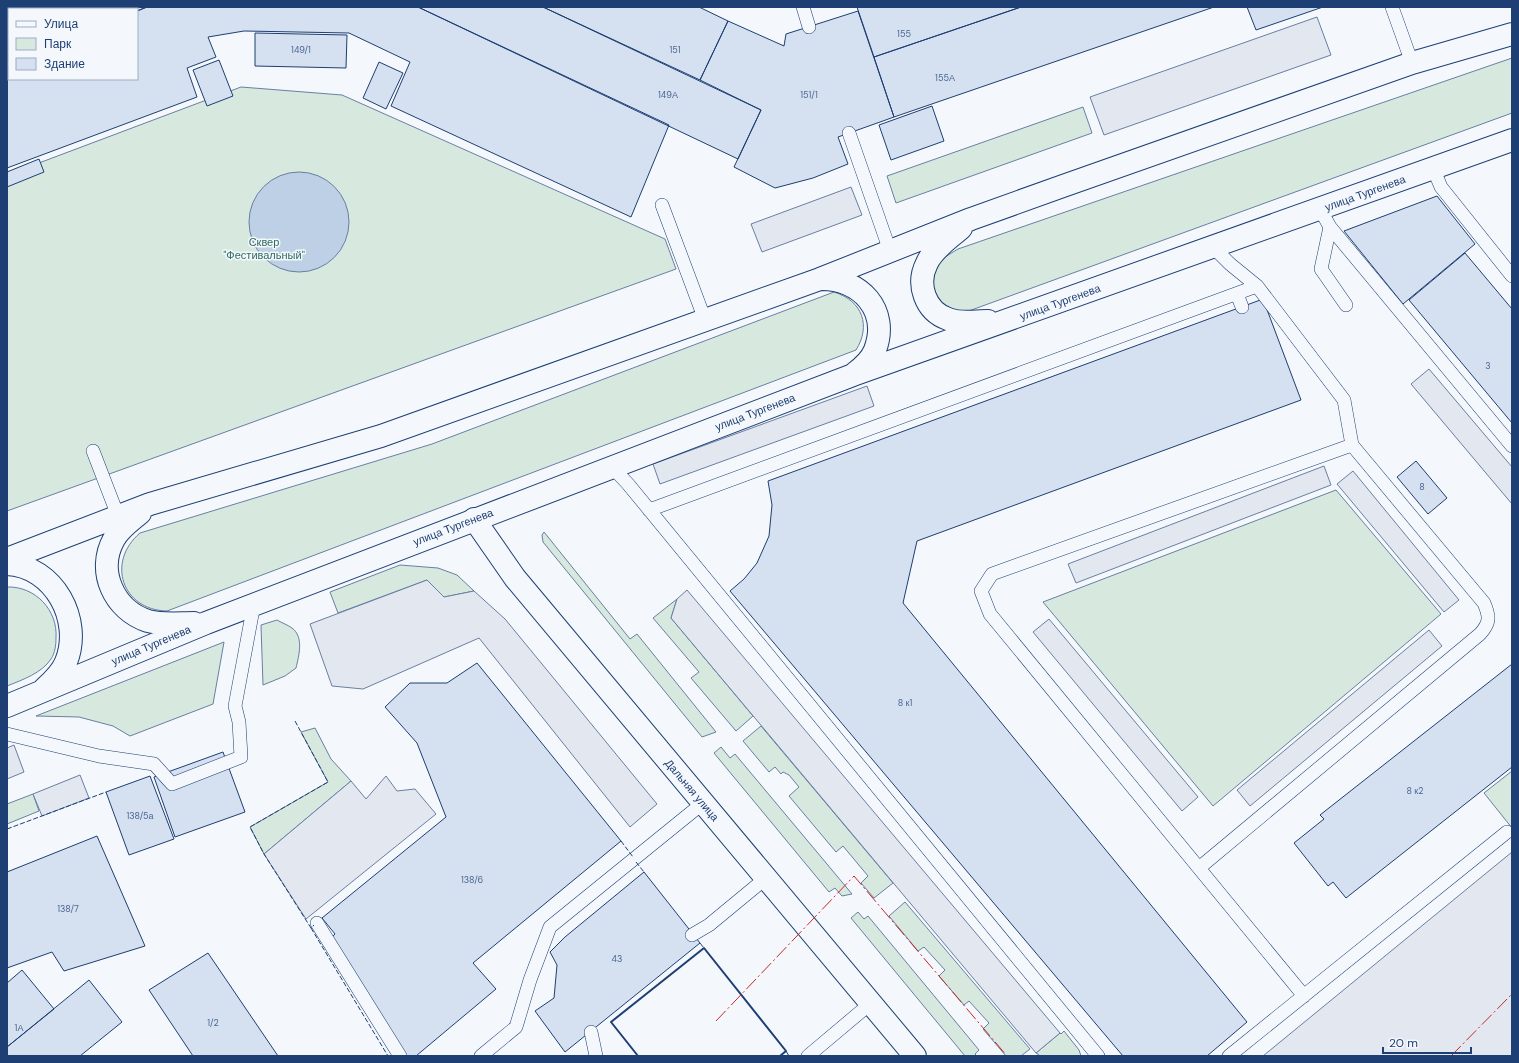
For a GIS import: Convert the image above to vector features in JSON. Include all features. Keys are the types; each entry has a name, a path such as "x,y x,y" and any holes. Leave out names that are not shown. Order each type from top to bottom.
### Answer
{"main road":[{"path":"7,559 150,504 381,436 820,279 971,219 1412,63 1512,34"},
{"name":"улица Тургенева","path":"7,706 254,604 852,375 1512,140"},
{"path":"971,219 933,254 927,262 922,275 922,290 927,302 936,312 948,319 963,322 1009,320"},
{"path":"820,279 837,280 854,286 863,293 870,302 877,318 878,334 875,350 866,364 852,375"},
{"path":"150,504 121,528 108,551 106,569 108,580 114,595 129,611 149,621 163,623 206,623"},
{"name":"Дальняя улица","path":"474,519 515,578 915,1056"},
{"path":"7,564 30,570 46,579 58,592 67,609 71,626 71,639 66,662 56,678 43,691"}],"lane":[{"path":"803,7 809,27"},
{"path":"1392,7 1412,63"},
{"path":"849,133 890,251"},
{"path":"1433,168 1440,187 1512,276"},
{"path":"662,205 705,320"},
{"path":"1320,209 1330,227 1512,446"},
{"path":"1330,227 1321,269 1346,305"},
{"path":"1199,868 1480,634 1487,626 1488,612 1484,604 1352,445 1344,400 1257,286 1230,264 1213,247"},
{"path":"648,510 1257,286"},
{"path":"1237,294 1242,307"},
{"path":"1304,996 990,614 981,591 992,574 1352,445"},
{"path":"93,451 118,516"},
{"path":"612,467 1098,1056"},
{"path":"7,734 99,756 154,764 172,784 241,757 239,722 235,706 254,604"},
{"path":"481,1056 516,1027 530,980 550,927 703,803"},
{"path":"1229,1056 1507,832"},
{"path":"692,934 709,925 766,878"},
{"path":"317,923 400,1056"},
{"path":"808,1056 871,1003"},
{"path":"591,1032 596,1056"}],"green space":[{"path":"1512,58 1512,113 966,312 946,308 937,299 934,293 932,280 936,267 943,259 958,249"},
{"name":"Сквер \"Фестивальный\"","path":"241,87 342,95 665,239 676,269 7,511 7,175"},
{"path":"1083,107 1092,133 896,203 887,176"},
{"path":"834,292 852,301 862,315 863,332 861,341 856,350 167,611 152,609 139,602 130,594 124,582 122,570 124,557 130,545 140,533 432,444"},
{"path":"1336,490 1441,614 1213,806 1043,602"},
{"path":"544,532 630,639 637,634 716,732 702,737 543,542 542,535"},
{"path":"400,565 438,568 457,575 474,591 444,597 427,580 338,613 330,592"},
{"path":"7,587 27,591 35,595 43,602 49,609 53,618 56,628 56,638 53,654 47,664 31,676 7,686"},
{"path":"677,599 671,618 753,716 736,731 691,678 699,672 653,618"},
{"path":"277,620 292,628 298,636 300,646 296,668 285,676 263,685 261,625"},
{"path":"224,642 213,704 130,736 113,726 79,717 36,716"},
{"path":"761,726 893,883 874,898 861,883 868,876 843,846 836,852 789,796 799,787 789,775 783,772 781,774 775,767 769,772 743,741"},
{"path":"315,728 331,759 351,781 264,854 250,827 328,782 301,732"},
{"path":"721,747 730,758 735,754 852,894 842,896 835,888 829,892 714,753"},
{"path":"1512,771 1512,828 1484,793"},
{"path":"33,794 39,811 7,824 7,804"},
{"path":"905,902 1030,1049 1021,1056 1006,1056 983,1029 989,1023 969,1001 964,1005 939,976 945,970 924,947 918,951 889,916"},
{"path":"858,912 864,919 868,916 979,1050 975,1054 977,1056 965,1056 851,918"},
{"path":"1064,1031 1079,1050 1081,1056 1037,1056 1039,1055 1036,1053"}],"shaded area":[{"path":"1317,17 1331,55 1104,135 1090,97"},
{"path":"851,187 862,215 762,252 751,224"},
{"path":"1429,369 1512,467 1512,504 1411,384"},
{"path":"867,386 874,406 660,484 653,464"},
{"path":"1324,466 1331,485 1076,583 1068,564"},
{"path":"1353,471 1459,600 1444,612 1337,484"},
{"path":"427,580 444,597 474,591 505,619 657,804 630,827 479,638 363,689 332,686 310,624"},
{"path":"687,590 1060,1033 1036,1053 671,618 677,599"},
{"path":"1049,619 1198,797 1182,811 1033,632"},
{"path":"1429,630 1442,646 1250,806 1237,790"},
{"path":"14,745 24,772 7,779 7,748"},
{"path":"80,775 89,798 42,816 33,794"},
{"path":"386,776 397,791 415,789 436,814 306,919 264,854 351,781 366,799"},
{"path":"1512,852 1512,1056 1263,1056"}],"water":[{"path":"299,172 318,176 334,187 345,203 349,222 345,241 334,257 318,268 299,272 280,268 264,257 253,241 249,222 253,203 264,187 280,176"}],"building":[{"path":"7,7 147,7 138,11 138,8 8,8 7,59"},
{"path":"147,7 418,7 669,125 631,217 391,106 410,62 349,33 244,31 208,37 216,57 187,68 197,97 7,168 7,59 8,80 138,80 138,11"},
{"path":"418,7 543,7 761,110 738,159"},
{"path":"543,7 699,7 728,21 700,80"},
{"path":"857,7 1021,7 874,57"},
{"path":"1021,7 1214,7 894,117 874,57"},
{"path":"1247,7 1323,7 1256,30"},
{"path":"858,11 894,117 838,137 848,164 813,178 775,188 734,167 761,110 700,80 728,21 784,46 786,34"},
{"path":"255,33 347,35 346,68 255,66"},
{"path":"219,60 233,96 207,106 193,70"},
{"path":"379,62 403,73 386,109 363,98"},
{"path":"932,106 944,141 891,160 879,125"},
{"path":"39,159 44,172 7,187 7,172"},
{"path":"1437,196 1475,244 1403,304 1344,231"},
{"path":"1465,253 1512,309 1512,423 1409,300"},
{"path":"1263,299 1301,400 917,541 903,603 1247,1022 1207,1056 1123,1056 730,591 744,579 757,563 769,536 772,505 768,481"},
{"path":"1416,461 1447,498 1428,514 1397,477"},
{"path":"477,663 621,841 473,963 496,989 416,1056 406,1056 331,938 335,934 322,918 446,817 417,743 385,707 410,683 447,683"},
{"path":"1512,664 1512,767 1346,898 1333,882 1328,886 1294,843 1324,819 1320,815"},
{"path":"223,752 245,812 175,837 154,777"},
{"path":"150,776 174,839 129,855 106,792"},
{"path":"97,836 145,946 64,971 52,952 7,968 7,872"},
{"path":"644,872 700,943 565,1052 535,1011 554,998 557,965 550,952 565,937"},
{"path":"208,953 278,1056 193,1056 149,990"},
{"path":"22,970 54,1009 7,1047 7,983"},
{"path":"89,980 122,1022 80,1056 7,1056 7,1047"}],"fence":[{"path":"295,721 328,782 250,827 264,854 311,928 314,925"},
{"path":"7,829 106,792"},
{"path":"621,841 633,857"},
{"path":"636,862 644,872"},
{"path":"311,928 388,1056"},
{"path":"700,943 704,948"},
{"path":"786,1051 789,1056"}],"wall":[{"path":"638,1056 611,1022 704,948 786,1051 780,1056"}],"power":[{"path":"716,1021 854,876 1007,1056"},
{"path":"1451,1056 1512,994"}]}
